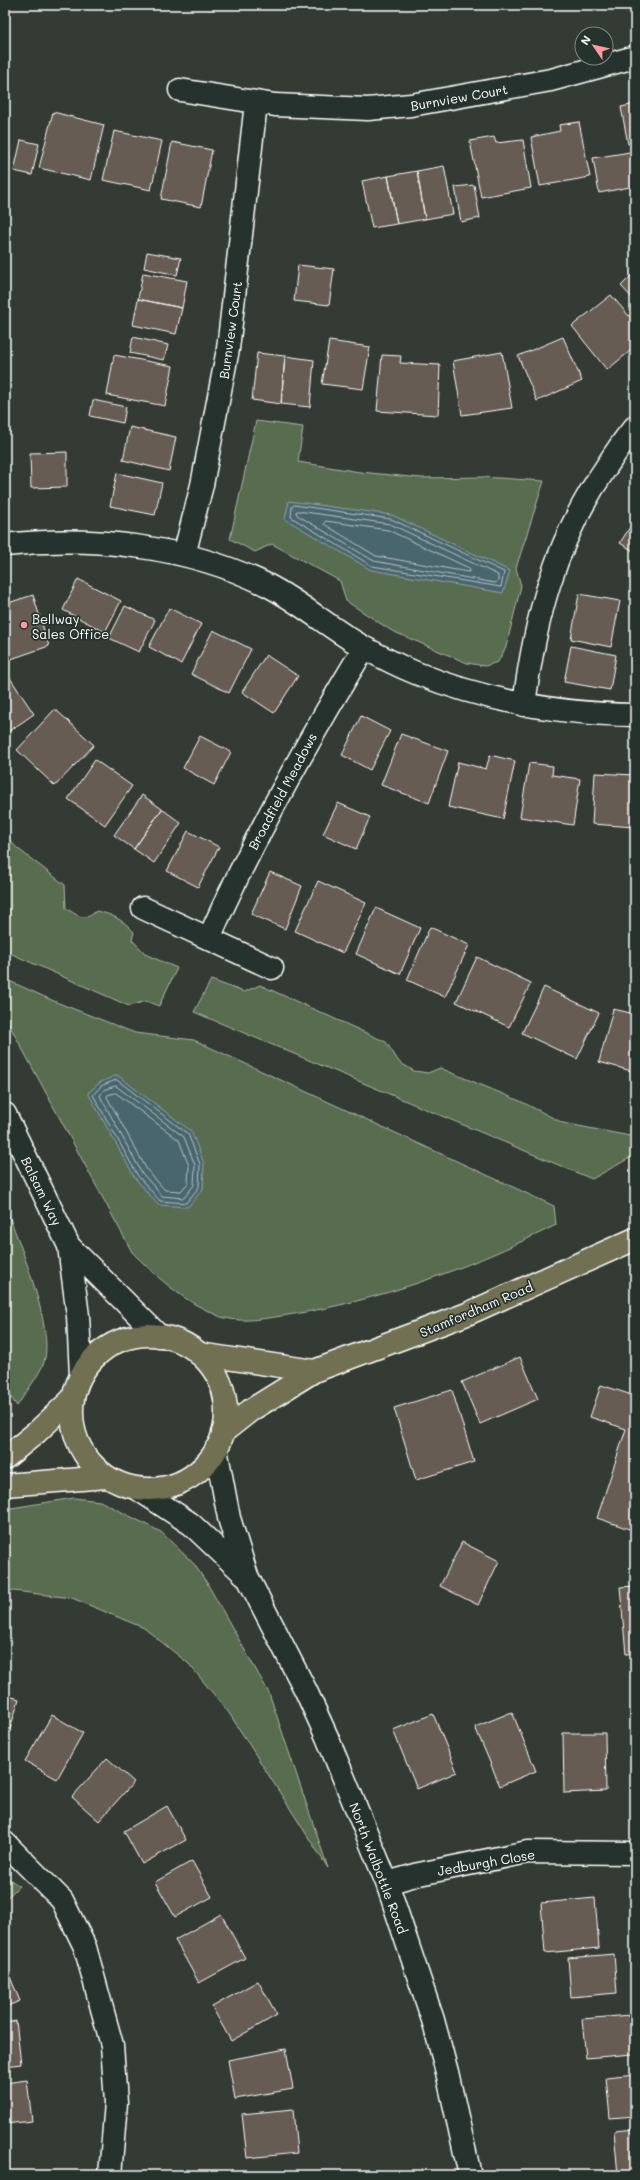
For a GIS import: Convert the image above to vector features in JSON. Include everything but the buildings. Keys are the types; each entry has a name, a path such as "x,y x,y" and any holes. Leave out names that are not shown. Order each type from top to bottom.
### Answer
{"main road":[{"name":"Stamfordham Road","path":"220,1440 251,1410 314,1371 467,1314 635,1239"},
{"path":"137,1336 159,1336 180,1342 199,1354 213,1370 223,1390 226,1414 220,1440 201,1469 180,1482 159,1489 138,1488 107,1477 90,1463 79,1444 72,1422 73,1398 81,1375 95,1356 114,1343 137,1336"},
{"name":"Stamfordham Road","path":"199,1354 314,1371"},
{"path":"5,1458 73,1398"},
{"path":"5,1486 107,1477"}],"street":[{"name":"Burnview Court","path":"180,90 256,103 361,109 411,105 551,80 635,57"},
{"name":"Burnview Court","path":"184,555 203,478 228,349 256,103"},
{"path":"524,705 539,617 551,574 566,536 595,484 635,427"},
{"path":"5,545 57,541 92,543 184,555 226,568 269,586 364,648 415,672 459,688 524,705 606,715 635,715"},
{"name":"Broadfield Meadows","path":"209,938 269,812 317,726 364,648"},
{"path":"144,908 272,968"},
{"name":"Balsam Way","path":"5,1114 69,1246 78,1316 81,1375"},
{"name":"Balsam Way","path":"69,1246 159,1336"},
{"name":"North Walbottle Road","path":"220,1440 229,1518 247,1576 327,1737 387,1883 433,2020 447,2072 470,2175"},
{"name":"North Walbottle Road","path":"138,1488 191,1524 247,1576"},
{"path":"5,1843 62,1900 85,1947 112,2045 116,2103 110,2175"},
{"name":"Jedburgh Close","path":"387,1883 419,1874 528,1852 635,1853"}],"green space":[{"path":"256,421 303,427 298,462 360,472 421,478 483,477 544,481 516,568 521,586 506,647 498,662 485,666 467,663 392,631 346,601 340,581 272,544 255,552 230,539"},
{"path":"5,835 17,848 65,885 66,908 81,917 88,916 96,911 117,918 134,932 132,940 147,955 177,968 159,1006 146,1001 129,1006 5,951"},
{"path":"5,979 56,1002 135,1033 194,1040 554,1206 556,1225 492,1255 459,1268 357,1301 322,1309 256,1320 240,1320 218,1316 177,1292 158,1277 132,1252 5,1017"},
{"path":"211,980 244,992 260,985 386,1042 399,1062 414,1071 428,1073 440,1068 520,1101 563,1123 635,1137 635,1155 592,1179 194,1012"},
{"path":"5,1206 34,1284 44,1328 46,1347 42,1367 17,1406 9,1395 5,1396"},
{"path":"74,1498 100,1501 161,1532 194,1564 207,1583 269,1693 328,1868 229,1713 189,1664 144,1628 72,1598 5,1590 5,1509"},
{"path":"5,1876 19,1886 5,1900"}],"water":[{"path":"289,501 392,515 510,571 503,593 371,570 285,519"},
{"path":"117,1075 191,1131 204,1163 203,1189 188,1207 158,1205 135,1178 88,1093 99,1083"}],"place":[{"name":"Bellway Sales Office","path":"24,625"}]}
